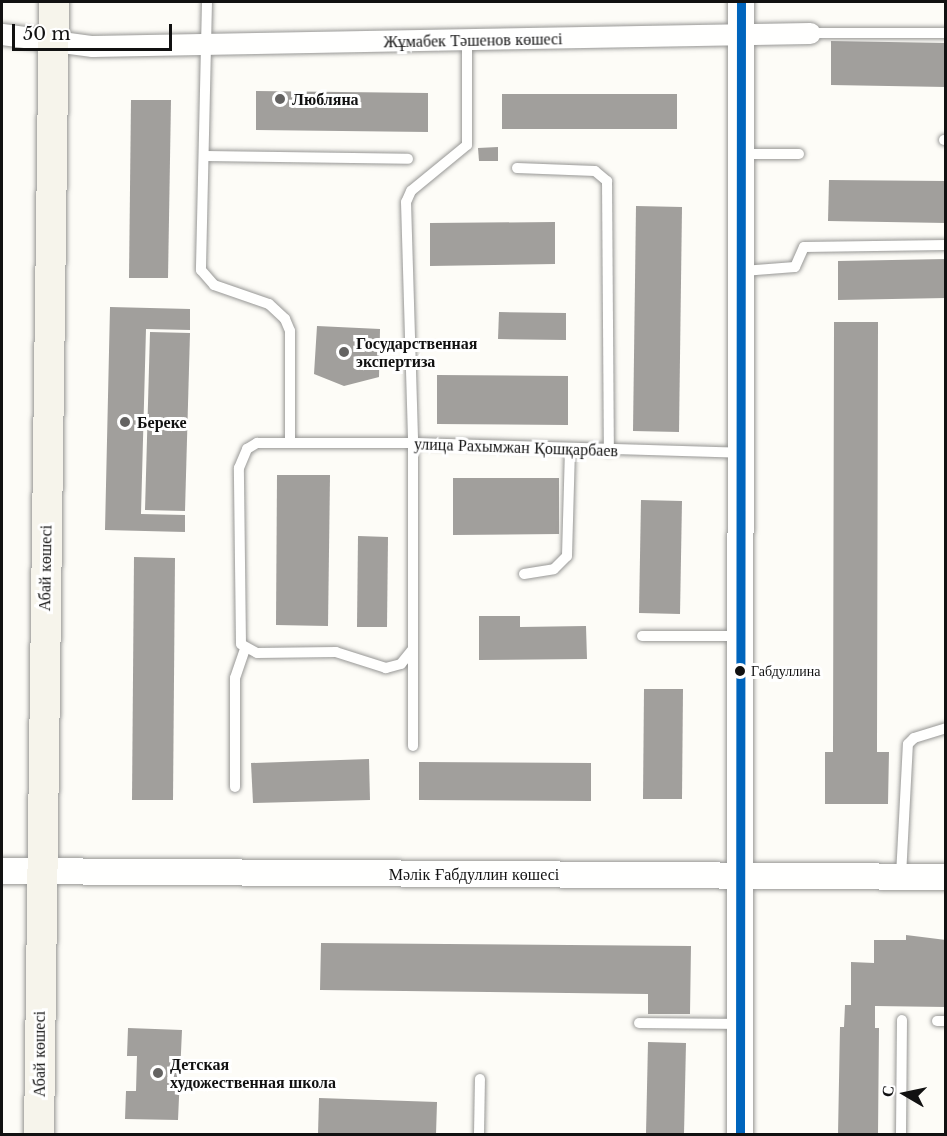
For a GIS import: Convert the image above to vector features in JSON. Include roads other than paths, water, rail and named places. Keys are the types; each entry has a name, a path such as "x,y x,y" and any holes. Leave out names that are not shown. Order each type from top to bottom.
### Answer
{"main road":[{"name":"Абай көшесі","path":"39,1134 40,871 54,2"}],"street":[{"path":"740,1134 743,636 741,154 743,35 741,2"},
{"name":"Жұмабек Тәшенов көшесі","path":"2,34 52,43 208,44 810,33"},
{"name":"Мәлік Ғабдуллин көшесі","path":"2,871 742,873 945,877"}],"lane":[{"path":"207,2 206,156 201,270 214,285 269,304 285,319 290,331 290,441"},
{"name":"Жұмабек Тәшенов көшесі","path":"810,33 945,33"},
{"path":"413,746 413,443 406,202 411,191 468,143 467,41"},
{"path":"741,154 799,154"},
{"path":"206,156 408,159"},
{"path":"517,168 595,171 607,181 609,451"},
{"path":"743,271 795,267 804,247 945,245"},
{"name":"улица Рахымжан Қошқарбаев","path":"245,649 239,637 239,468 247,449 257,443 290,441 413,443 570,450 742,453"},
{"path":"524,574 554,569 567,556 570,450"},
{"path":"642,636 743,636"},
{"path":"235,787 236,678 245,649 257,653 336,652 386,668 401,664 413,649"},
{"path":"901,876 908,744 914,738 945,728"},
{"path":"901,1134 902,1020"},
{"path":"639,1023 740,1024"},
{"path":"479,1134 480,1079"}],"place":[{"name":"Любляна","path":"280,99"},
{"name":"Государственная экспертиза","path":"344,352"},
{"name":"Береке","path":"125,422"},
{"name":"Габдуллина","path":"740,671"},
{"name":"Детская художественная школа","path":"158,1073"}]}
